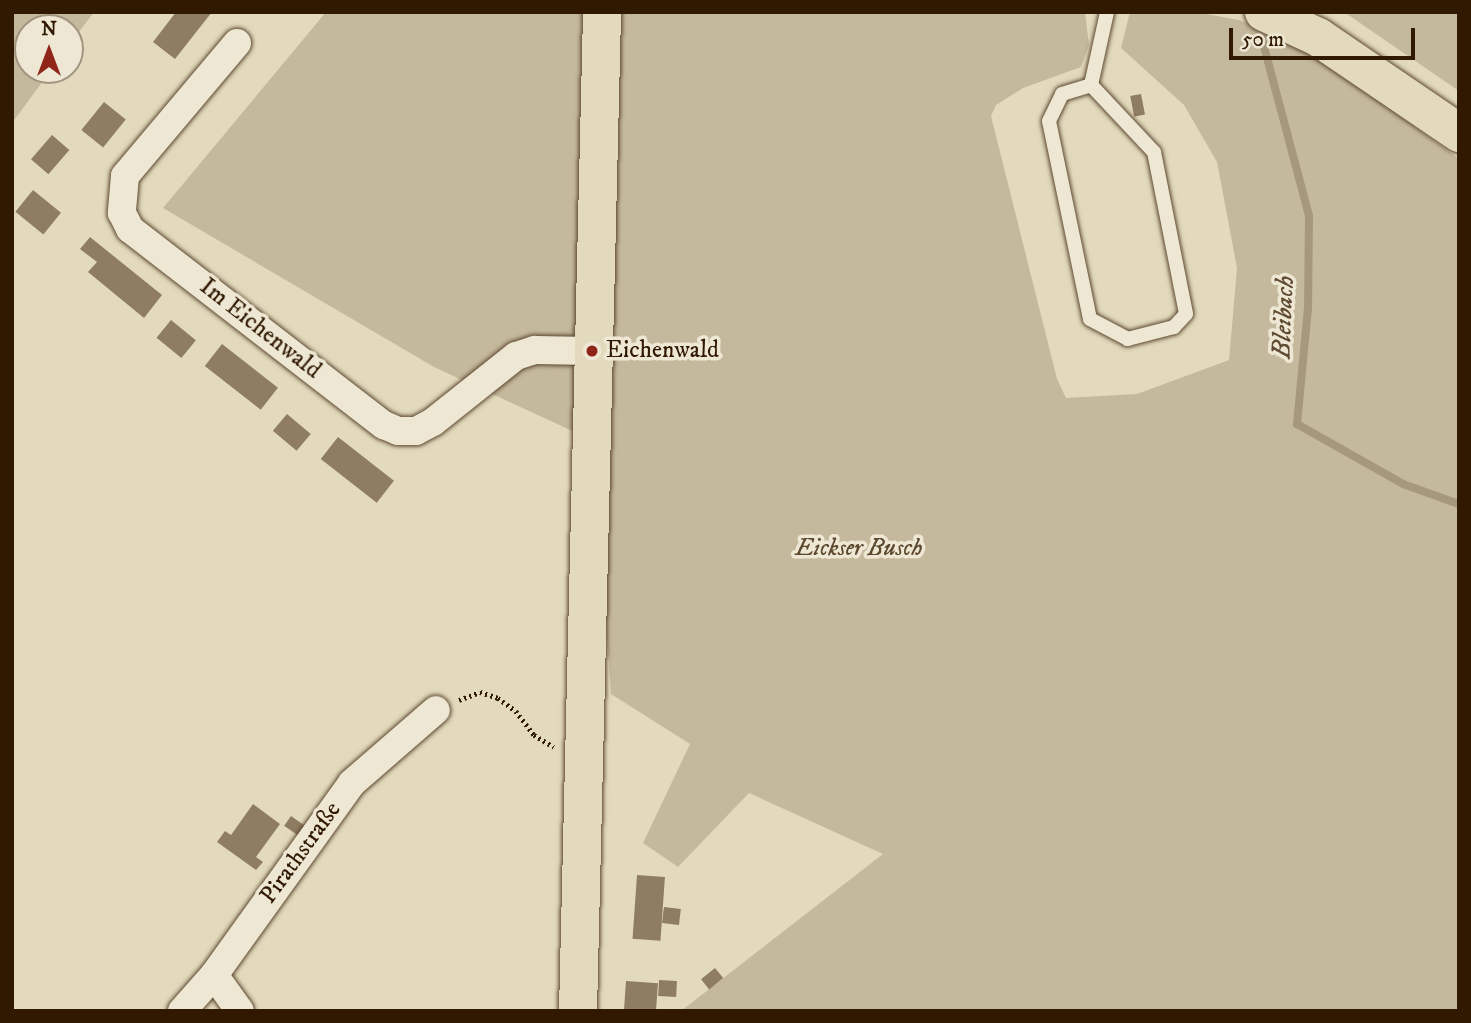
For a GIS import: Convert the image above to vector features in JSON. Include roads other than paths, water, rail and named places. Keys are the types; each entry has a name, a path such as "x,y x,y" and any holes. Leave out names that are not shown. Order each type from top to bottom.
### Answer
{"main road":[{"path":"578,1011 601,12"},
{"path":"1264,12 1318,37 1459,133"}],"street":[{"name":"Im Eichenwald","path":"237,43 125,176 121,213 131,229 384,425 398,431 416,431 433,422 516,356 535,350 592,351"},
{"name":"Pirathstraße","path":"182,1011 214,975 352,783 436,710"},
{"path":"214,975 240,1011"}],"lane":[{"path":"1091,85 1108,12"},
{"path":"1091,85 1154,152 1186,314 1174,327 1128,339 1090,319 1049,121 1062,94 1091,85"}],"waterway":[{"name":"Bleibach","path":"1262,39 1309,216 1308,308 1297,424 1403,484 1459,504"}],"place":[{"name":"Eichenwald","path":"592,351"}],"park label":[{"name":"Eickser Busch","path":"859,549"}]}
